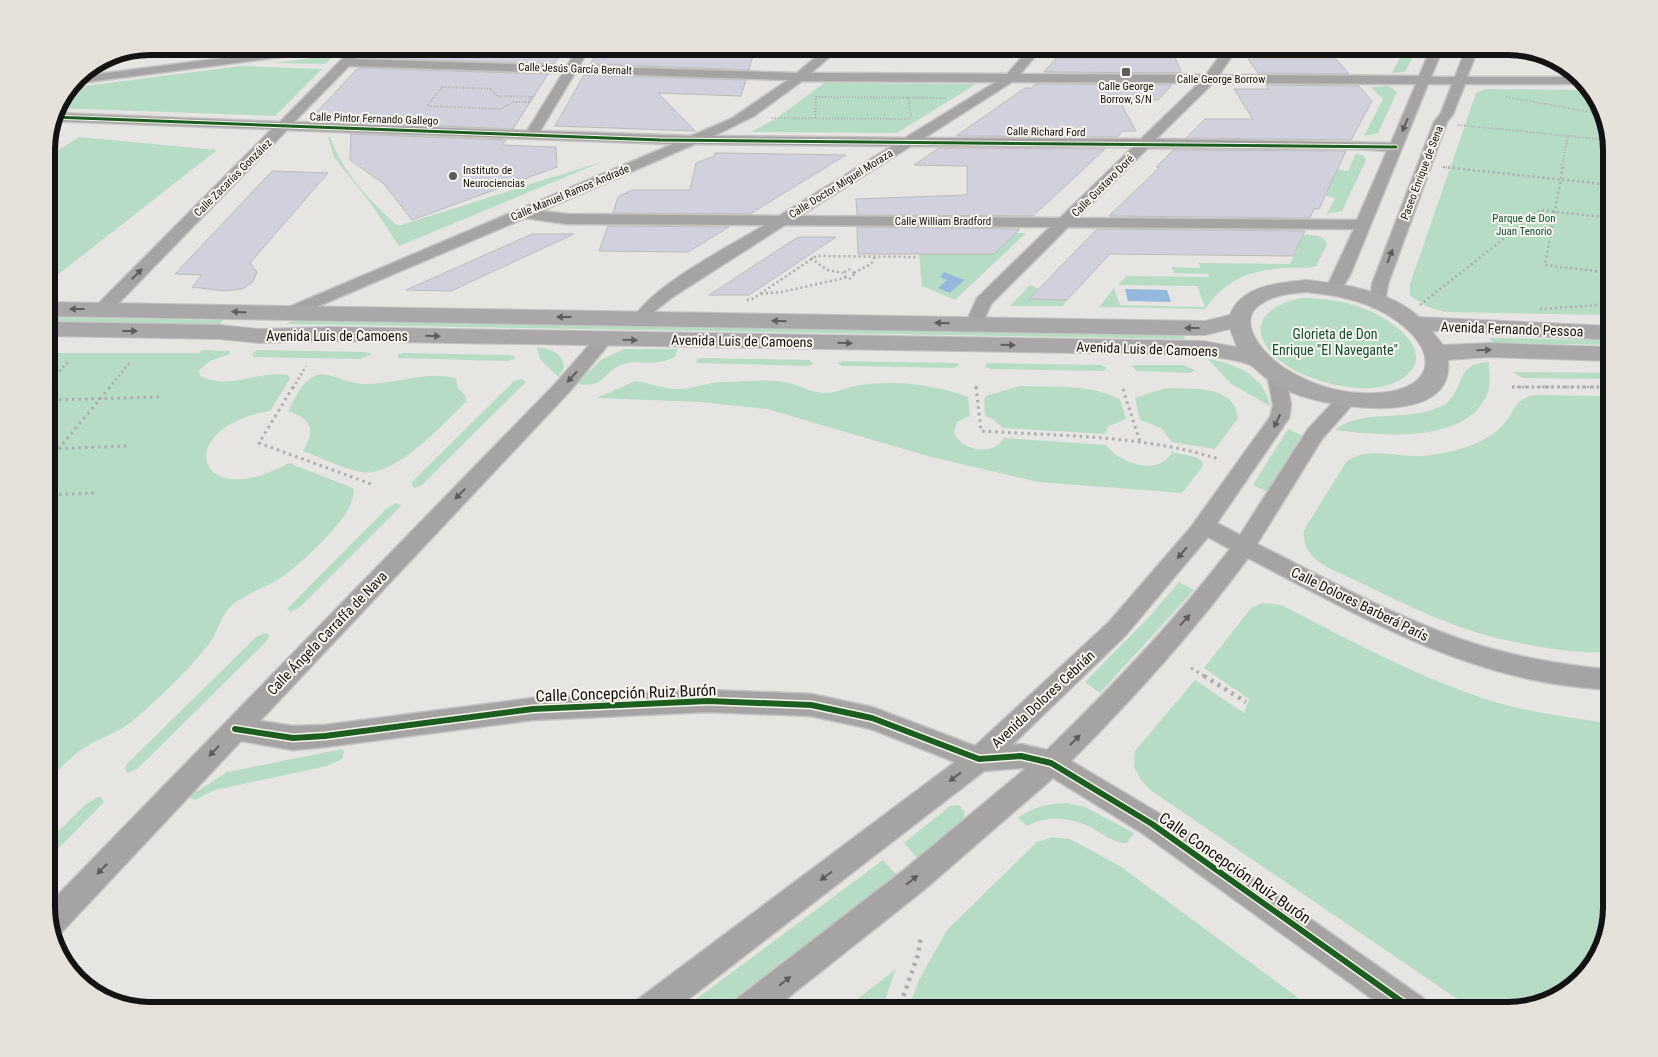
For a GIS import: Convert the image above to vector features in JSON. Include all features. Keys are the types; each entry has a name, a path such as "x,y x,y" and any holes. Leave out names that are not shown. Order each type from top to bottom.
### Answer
{"main road":[{"path":"1306,286 1334,289 1378,302 1415,315 1436,353 1437,368 1431,382 1418,393 1373,402 1346,400 1321,394 1276,374 1256,358 1243,339 1240,320 1246,306 1260,295 1274,291 1306,286"},
{"name":"Avenida Luis de Camoens","path":"55,309 288,314 643,317 974,325 1205,328 1240,320"},
{"name":"Avenida Luis de Camoens","path":"227,332 272,322 288,314"},
{"name":"Avenida Fernando Pessoa","path":"1415,315 1603,332"},
{"name":"Avenida Luis de Camoens","path":"55,329 227,332 258,336 330,334 603,340 1203,348 1256,358"},
{"name":"Avenida Fernando Pessoa","path":"1436,353 1489,350 1603,354"}],"street":[{"path":"88,78 273,55"},
{"name":"Calle Zacarías González","path":"103,309 354,55"},
{"path":"531,135 580,55"},
{"name":"Calle Manuel Ramos Andrade","path":"288,314 696,140 767,104 826,55"},
{"name":"Calle Doctor Miguel Moraza","path":"643,317 658,299 1010,78 1030,55"},
{"name":"Calle Gustavo Doré","path":"974,325 984,302 1210,79 1227,55"},
{"path":"1334,289 1343,273 1434,55"},
{"name":"Paseo Enrique de Sena","path":"1378,302 1380,284 1441,122 1447,114 1470,55"},
{"name":"Calle Jesús García Bernalt","path":"348,62 801,77"},
{"name":"Calle George Borrow","path":"801,77 1573,81"},
{"name":"Calle Pintor Fernando Gallego","path":"61,117 696,140"},
{"name":"Calle Richard Ford","path":"696,140 1357,144 1396,147"},
{"name":"Calle William Bradford","path":"524,213 561,219 1363,225"},
{"name":"Calle Ángela Carraffa de Nava","path":"56,918 563,386 603,340"},
{"name":"Avenida Dolores Cebrián","path":"660,1002 979,759 1117,629 1203,525 1279,418 1282,405 1276,374"},
{"path":"757,1002 914,879 1051,763 1105,710 1211,591 1244,548 1315,434 1346,400"},
{"name":"Calle Dolores Barberá París","path":"1203,525 1244,548 1381,617 1457,649 1511,665 1558,675 1603,679"},
{"name":"Calle Concepción Ruiz Burón","path":"235,729 301,737 325,736 533,709 708,701 811,705 872,718 979,759 1021,756 1051,763 1152,824 1402,1002"}],"path":[{"path":"442,87 491,89 493,94 497,96 532,97 528,102 514,102 500,109 427,106 442,87"},
{"path":"815,118 816,97 955,98"},
{"path":"772,118 907,119 911,117 908,97"},
{"path":"1506,97 1595,113"},
{"path":"1465,126 1602,139"},
{"path":"1568,136 1545,265 1603,272"},
{"path":"1443,167 1603,184"},
{"path":"1415,315 1540,210 1603,217"},
{"path":"760,294 778,295 809,285 832,284 852,277 854,273 870,264 875,257"},
{"path":"742,300 751,300 811,258 917,258"},
{"path":"811,258 828,270 843,273 849,277"},
{"path":"843,273 848,270 854,273"},
{"path":"1535,310 1603,305"},
{"path":"55,376 68,361"},
{"path":"55,454 130,362"},
{"path":"306,366 258,444 371,484"},
{"path":"976,386 980,431 1140,442 1185,448 1219,459"},
{"path":"1512,387 1603,387"},
{"path":"1123,388 1140,442"},
{"path":"55,400 161,397"},
{"path":"55,449 127,446"},
{"path":"55,495 94,493"},
{"path":"1191,668 1246,702"},
{"path":"900,1002 920,954 921,936"}],"green space":[{"path":"335,55 325,64 273,63"},
{"path":"1401,55 1414,55 1405,72 1392,73"},
{"path":"241,66 322,69 275,116 65,108 80,87"},
{"path":"824,83 976,84 897,133 751,132 777,118"},
{"path":"1388,86 1397,92 1378,133 1364,136 1383,99 1371,87"},
{"name":"Parque de Don Juan Tenorio","path":"1485,89 1581,90 1587,97 1598,119 1603,150 1603,315 1445,312 1428,307 1410,296 1410,284 1476,93"},
{"path":"79,137 217,150 55,277 55,152"},
{"path":"328,137 330,137 335,150 358,186 398,226 604,161 399,246 371,204 334,157"},
{"path":"1356,153 1364,156 1366,160 1342,211 1327,214 1335,198 1324,195 1337,169 1348,171"},
{"path":"942,232 1026,233 955,300 922,286 919,254 994,254 1011,238"},
{"path":"1303,235 1323,238 1327,244 1316,266 1272,269 1250,274 1230,283 1221,290 1205,309 1099,307 1114,288 1120,305 1205,307 1197,286 1118,285 1126,276 1209,277 1208,274 1174,273 1171,267 1200,268 1199,263 1290,264"},
{"path":"1030,285 1040,289 1030,299 1067,300 1063,306 1010,306"},
{"name":"Glorieta de Don Enrique \"El Navegante\"","path":"1301,298 1341,302 1366,309 1378,315 1400,330 1411,343 1416,355 1414,365 1408,374 1398,381 1386,386 1372,388 1334,384 1311,378 1296,371 1270,351 1263,341 1261,330 1263,320 1270,311"},
{"path":"55,317 223,320 219,325 55,322"},
{"path":"297,320 1184,334 1185,339 285,324"},
{"path":"1489,338 1603,340 1603,345 1493,343"},
{"path":"537,347 551,350 561,358 564,368 558,377 540,359"},
{"path":"624,349 678,349 675,357 667,360 653,363 627,363 615,368 599,382 586,385 576,384 601,360"},
{"path":"202,350 230,351 230,354 210,361 199,370 200,376 211,380 232,381 277,374 288,375 290,379 270,411 239,420 218,433 208,448 207,463 216,474 232,479 257,476 289,463 353,488 353,498 348,510 339,522 304,559 285,575 242,598 229,608 209,644 183,674 154,702 128,724 79,752 55,774 55,353 199,353"},
{"path":"257,350 365,352 372,354 360,359 254,357 252,354"},
{"path":"398,354 507,355 514,356 515,359 507,361 398,358"},
{"path":"697,359 809,360 814,364 808,366 696,363"},
{"path":"1208,359 1238,368 1255,379 1267,396 1270,406 1231,384"},
{"path":"843,361 956,363 960,365 954,368 842,366 838,363"},
{"path":"1489,362 1490,381 1488,392 1477,409 1462,421 1442,429 1420,433 1374,434 1335,430 1346,424 1370,417 1409,414 1435,409 1444,405 1455,393 1468,369 1475,364"},
{"path":"988,363 1101,365 1107,368 1103,371 990,369 984,366"},
{"path":"1131,365 1183,365 1195,370 1190,373 1137,371"},
{"path":"1512,372 1603,373 1603,379 1523,378"},
{"path":"321,374 363,384 432,376 456,378 458,388 465,395 466,402 432,435 403,458 388,467 374,472 361,472 303,451 310,437 309,426 302,418 288,411 297,394 309,379"},
{"path":"522,379 526,382 422,485 414,488 411,483 514,381"},
{"path":"635,381 678,389 720,382 772,381 793,384 822,393 854,386 886,383 928,386 968,397 970,416 957,422 954,432 963,444 970,447 977,449 993,448 1004,438 1106,445 1120,457 1139,465 1149,466 1158,464 1166,460 1172,452 1195,457 1202,461 1203,466 1182,493 1038,482 931,457 767,409 699,402 597,398"},
{"path":"1020,386 1071,387 1108,394 1120,399 1126,419 1109,426 1105,434 1003,428 993,419 985,416 984,400 986,396"},
{"path":"1166,388 1199,389 1220,394 1229,399 1235,407 1238,418 1215,449 1172,442 1161,428 1140,420 1135,398"},
{"path":"1534,395 1603,396 1603,652 1547,648 1490,636 1451,624 1335,571 1318,562 1309,552 1304,538 1304,530 1346,462 1362,455 1378,453 1422,456 1470,446 1491,435 1503,425 1518,403"},
{"path":"1288,429 1303,436 1267,492 1253,485"},
{"path":"396,503 401,506 300,607 291,612 287,609 387,508"},
{"path":"1179,582 1194,590 1100,693 1085,682 1149,617"},
{"path":"1262,603 1281,605 1411,670 1492,701 1521,709 1603,723 1602,920 1600,932 1593,949 1587,960 1571,978 1561,986 1533,999 1508,1002 1462,1002 1150,790 1141,780 1134,767 1135,751 1195,680 1244,713 1249,699 1204,668 1251,608"},
{"path":"265,633 270,635 264,644 137,769 127,773 125,768 128,763 256,637"},
{"path":"342,749 344,752 342,759 327,766 215,790 195,800 188,797 227,772"},
{"path":"100,796 104,802 55,852 55,834 86,804"},
{"path":"1067,803 1085,807 1134,833 1127,843 1122,843 1084,824 1076,822 1051,819 1035,822 1027,826 1018,818 1041,806"},
{"path":"959,805 965,813 963,819 918,859 904,843 950,806"},
{"path":"1052,837 1070,839 1120,866 1304,1002 910,1002 919,980 947,930 1037,842"},
{"path":"883,860 897,875 730,1002 692,1002"},
{"path":"896,969 884,1002 854,1002"}],"water":[{"path":"944,272 964,280 950,293 938,288 947,280 940,277"},
{"path":"1125,289 1167,290 1171,302 1128,301"}],"building":[{"path":"372,55 560,55 554,64 370,58"},
{"path":"596,55 753,55 749,70 590,64"},
{"path":"1056,58 1175,58 1182,73 1044,72"},
{"path":"1248,59 1336,59 1349,74 1258,73"},
{"path":"361,68 548,74 513,129 351,122 351,119 312,117 356,70"},
{"path":"584,75 746,80 741,96 658,93 695,131 555,126"},
{"path":"1035,84 1172,85 1158,100 1119,100 1136,131 1123,131 1117,137 956,136 1025,88 1032,88"},
{"path":"1266,85 1359,86 1372,101 1351,140 1186,138 1205,119 1253,119 1234,89 1269,89"},
{"name":"Instituto de Neurociencias","path":"351,134 506,140 502,145 556,147 557,167 412,220 384,184 350,160"},
{"path":"939,148 1105,149 1033,216 857,215 856,199 967,195 967,166 914,165"},
{"path":"1173,150 1346,151 1319,209 1314,209 1310,218 1109,216 1160,167 1156,167"},
{"path":"715,153 846,155 750,214 613,213 618,197 632,190 690,190 696,163 714,156"},
{"path":"272,171 328,173 250,263 257,272 253,282 242,289 225,291 192,287 202,275 175,274"},
{"path":"608,226 729,227 688,252 599,251"},
{"path":"857,227 1020,229 994,254 858,254"},
{"path":"1097,229 1305,231 1293,256 1110,254 1067,300 1029,299"},
{"path":"532,234 574,234 451,291 406,290"},
{"path":"798,237 836,237 749,295 709,295"}],"cycle path":[{"path":"61,117 660,140 1357,145 1396,147"},
{"path":"235,729 293,738 325,736 533,709 708,701 811,705 872,718 979,759 1021,756 1051,763 1152,824 1402,1002"}],"place":[{"name":"Calle George Borrow, S/N","path":"1126,72"},
{"name":"Instituto de Neurociencias","path":"453,176"}]}
